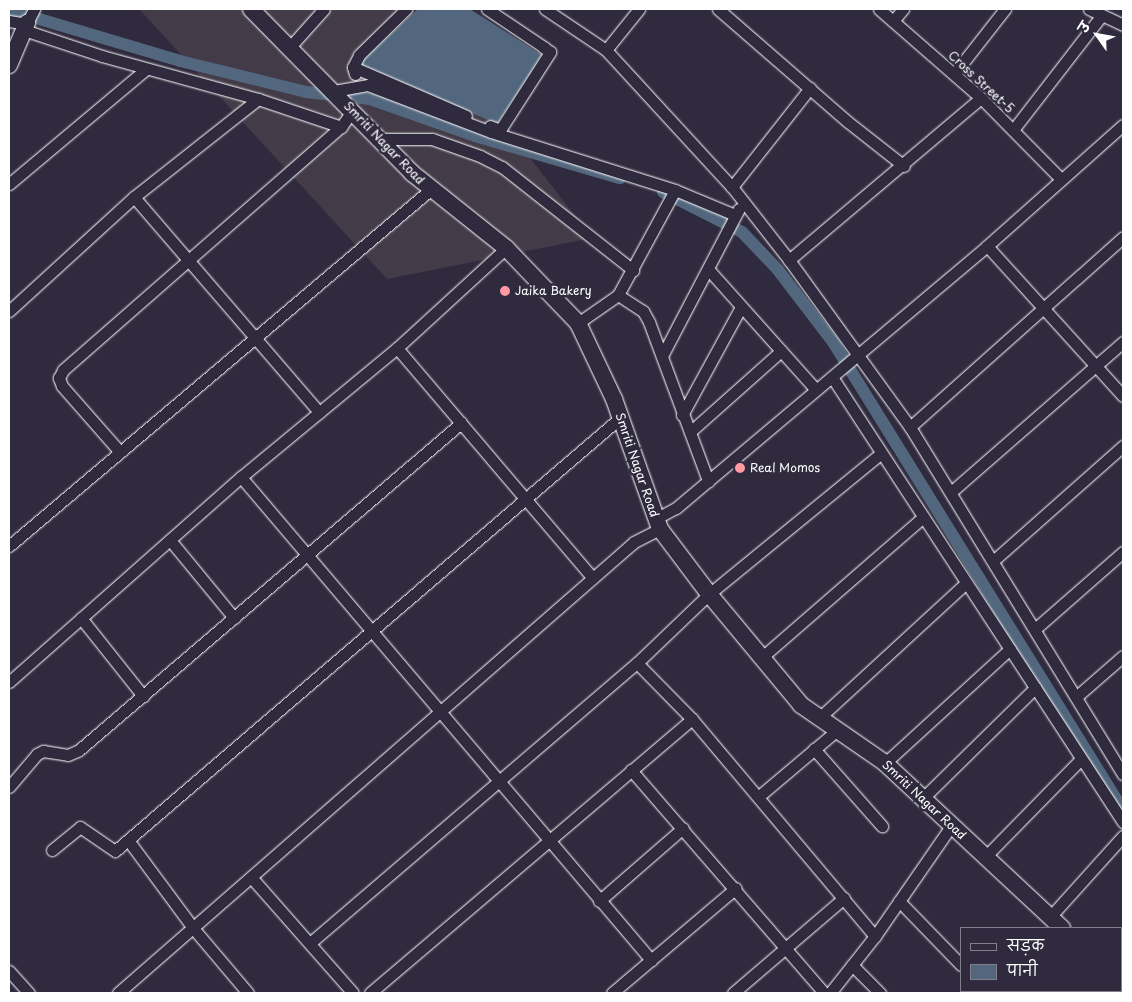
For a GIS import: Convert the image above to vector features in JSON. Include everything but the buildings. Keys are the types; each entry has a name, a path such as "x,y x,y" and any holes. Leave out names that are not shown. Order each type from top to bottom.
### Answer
{"main road":[{"name":"Smriti Nagar Road","path":"251,9 430,190 506,248 578,324 621,417 657,524 709,594 801,705 818,720 885,763 924,797 985,857 1061,927"},
{"path":"9,65 28,22"}],"street":[{"path":"289,48 324,9"},
{"path":"352,67 359,55 406,9"},
{"path":"352,67 500,130 550,52 487,9"},
{"path":"545,9 606,50 732,187 790,260 859,353 910,428 1123,774"},
{"path":"606,50 639,9"},
{"path":"718,9 904,166"},
{"name":"Cross Street-5","path":"879,9 981,98 1061,179"},
{"path":"893,21 903,9"},
{"path":"954,74 1006,9"},
{"path":"1089,9 1123,25"},
{"path":"1013,130 1102,15"},
{"path":"9,21 28,22 146,68 258,99 342,127"},
{"path":"352,67 361,84"},
{"path":"9,184 146,68"},
{"path":"334,91 361,84 491,132 675,190 735,216"},
{"path":"732,187 810,88"},
{"path":"790,260 904,166 981,98"},
{"path":"9,311 134,197 258,99"},
{"path":"120,452 62,386 59,378 69,362 342,127 352,110"},
{"path":"118,993 634,542 987,246 1123,125"},
{"path":"381,139 432,139 480,156 502,167 633,270"},
{"path":"9,546 430,190"},
{"path":"578,324 618,295 675,190"},
{"path":"134,197 319,412"},
{"path":"662,356 744,202"},
{"path":"910,428 1123,237"},
{"path":"987,246 1042,309 1123,396"},
{"path":"9,682 241,477 397,348 506,248"},
{"path":"708,269 816,390"},
{"path":"618,295 643,311 662,356 682,415 708,481"},
{"path":"682,415 742,307"},
{"path":"951,492 1123,342"},
{"path":"397,348 593,578"},
{"path":"690,432 781,351"},
{"path":"832,377 1123,822"},
{"path":"52,850 80,827 111,850 128,840 373,633 621,417"},
{"path":"9,787 37,754 43,751 68,755 79,750 461,423"},
{"path":"993,560 1123,446"},
{"path":"310,943 637,663 709,594 881,453"},
{"path":"241,477 439,711 496,782 651,960"},
{"path":"761,658 923,517"},
{"path":"170,540 234,618"},
{"path":"1035,629 1123,552"},
{"path":"818,720 966,583"},
{"path":"81,618 143,696"},
{"path":"885,763 1010,649"},
{"path":"1076,697 1123,656"},
{"path":"637,663 692,719 875,936"},
{"path":"924,797 1035,688"},
{"path":"370,993 692,719"},
{"path":"758,797 836,731"},
{"path":"814,749 882,826"},
{"path":"1114,758 1123,750"},
{"path":"985,857 1081,758"},
{"path":"631,770 736,888 824,993"},
{"path":"830,993 875,936 952,825"},
{"path":"599,902 683,828"},
{"path":"1050,917 1123,836"},
{"path":"128,840 193,928 248,993"},
{"path":"252,877 353,993"},
{"path":"612,993 736,888"},
{"path":"733,993 844,898"},
{"path":"898,901 960,964"},
{"path":"852,966 880,993"},
{"path":"9,971 29,993"}],"shaded area":[{"path":"139,9 415,9 592,238 387,279"}],"water":[{"path":"418,9 470,9 542,55 497,124 362,66 364,59"}],"waterway":[{"path":"9,10 180,61 306,92 370,99 475,136 620,178"},
{"path":"663,192 742,232 778,270 833,342 1123,810"}],"place":[{"name":"Jaika Bakery","path":"505,291"},
{"name":"Real Momos","path":"740,468"}]}
